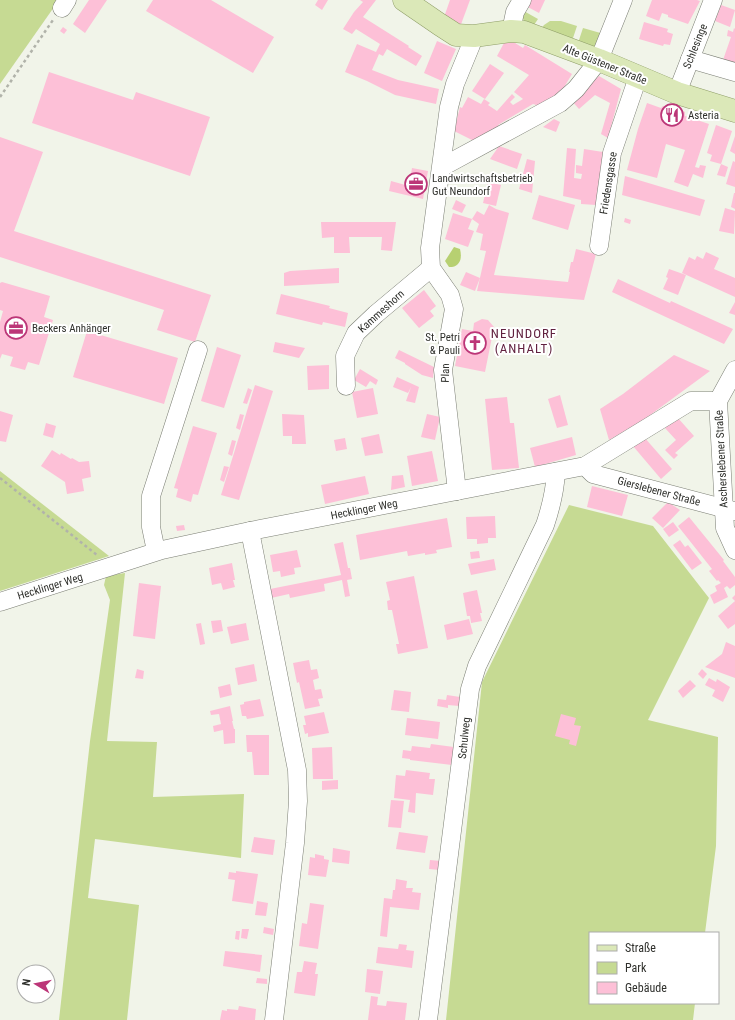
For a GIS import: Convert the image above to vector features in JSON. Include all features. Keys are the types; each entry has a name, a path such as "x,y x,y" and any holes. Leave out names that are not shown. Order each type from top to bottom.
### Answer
{"main road":[{"name":"Alte Güstener Straße","path":"404,0 456,35 474,36 511,31 524,32 598,60 677,93 735,111"}],"street":[{"path":"511,31 515,12 522,0"},
{"path":"442,167 560,103 576,89 598,60 623,0"},
{"name":"Schlesinge","path":"677,93 713,0"},
{"path":"431,268 430,248 449,107 455,84 472,45 474,36"},
{"path":"690,59 735,72"},
{"name":"Friedensgasse","path":"599,246 612,153 638,77"},
{"name":"Kammeshorn","path":"346,386 345,356 356,333 376,314 431,268"},
{"name":"Plan","path":"431,268 450,295 454,309 443,370 456,491"},
{"path":"156,551 151,526 151,496 198,350"},
{"name":"Ascherslebener Straße","path":"735,370 718,401 730,510 725,528 735,550"},
{"name":"Hecklinger Weg","path":"0,602 105,569 156,551 250,531 585,466 691,401 718,401"},
{"name":"Gierslebener Straße","path":"585,466 593,474 730,510"},
{"name":"Schulweg","path":"428,1020 470,689 477,666 545,525 552,505 556,472"},
{"path":"250,531 297,770 298,800 295,843 274,1020"}],"path":[{"path":"0,97 64,4"},
{"path":"0,478 98,556 105,569"}],"green space":[{"path":"0,0 59,0 0,84"},
{"path":"522,10 538,19 532,28 524,21"},
{"path":"550,21 561,21 577,26 572,41 539,31"},
{"path":"583,28 604,34 596,46 591,47 578,43"},
{"path":"0,471 109,556 0,591"},
{"path":"569,505 653,526 709,598 648,720 718,737 716,846 705,932 589,932 589,1004 695,1004 693,1020 446,1020 482,682"},
{"path":"125,573 107,741 157,742 153,797 244,794 241,858 95,839 88,898 139,905 127,1020 59,1020 90,741 110,600 104,585 106,576"}],"shaded area":[{"path":"454,247 460,249 460,260 455,266 449,267 445,261"}],"building":[{"path":"89,0 107,0 85,33 73,24"},
{"path":"153,0 211,0 274,37 253,73 146,11"},
{"path":"318,0 328,0 322,10 315,5"},
{"path":"360,0 376,0 363,17 422,56 416,66 387,49 383,56 379,54 372,70 398,80 439,89 436,104 395,95 345,72 357,44 376,52 380,44 356,29 352,34 343,29 354,12 363,2"},
{"path":"450,0 470,0 460,27 443,20"},
{"path":"529,0 545,0 539,13 526,6"},
{"path":"652,0 700,1 688,24 668,17 668,15 662,13 659,21 646,16"},
{"path":"721,5 735,10 730,27 715,21"},
{"path":"644,22 668,29 667,32 673,34 670,45 664,44 663,46 639,39"},
{"path":"63,27 67,30 64,34 60,31"},
{"path":"734,28 735,64 723,60 731,37 727,36 728,30 733,32"},
{"path":"437,41 456,49 442,81 424,73"},
{"path":"512,41 523,48 525,45 572,74 560,94 540,106 533,104 498,125 499,126 476,142 454,131 460,107 462,108 468,97 481,104 484,99 490,103 488,105 497,111 512,94 515,97 510,102 513,105 523,99 514,92 529,75 497,56 504,43"},
{"path":"490,64 504,73 485,99 472,91"},
{"path":"49,72 133,100 136,92 210,117 190,176 32,123"},
{"path":"599,76 621,89 608,138 601,134 610,103 595,95 579,109 572,101"},
{"path":"647,103 661,108 663,106 669,108 670,111 677,113 680,110 683,111 685,112 685,116 709,124 695,167 699,168 700,165 706,166 703,178 693,174 688,187 674,182 685,150 666,144 657,178 627,170"},
{"path":"554,119 560,122 556,132 543,127"},
{"path":"716,125 732,131 721,164 710,161 712,155 707,153"},
{"path":"735,136 735,154 730,151"},
{"path":"0,137 43,152 14,231 211,295 195,342 157,330 164,310 0,257"},
{"path":"499,146 522,154 517,169 490,159"},
{"path":"567,148 576,149 574,178 581,179 582,174 576,173 576,165 582,166 584,149 603,152 596,205 581,204 581,200 563,196"},
{"path":"527,159 535,161 532,193 519,189"},
{"path":"733,161 735,162 735,187 726,184"},
{"path":"721,164 728,167 725,177 717,175"},
{"path":"412,168 428,171 423,199 389,191 391,181 409,186"},
{"path":"625,176 705,200 700,216 622,195"},
{"path":"488,182 501,185 496,206 483,203"},
{"path":"735,193 735,209 731,207"},
{"path":"539,195 575,205 568,230 532,219"},
{"path":"456,200 466,205 462,213 452,209"},
{"path":"489,205 509,213 494,275 568,282 571,262 573,262 576,249 596,254 584,300 477,291 486,251 480,250 483,234 476,232 479,224 472,219 477,211 484,215"},
{"path":"725,208 735,211 734,234 719,231"},
{"path":"453,213 472,219 468,229 474,231 468,247 445,239"},
{"path":"625,218 631,220 630,224 624,222"},
{"path":"321,222 396,222 392,251 381,250 382,237 349,237 350,253 334,253 334,237 322,238"},
{"path":"706,252 719,258 714,269 735,278 735,297 682,273 689,257 695,260 697,256 703,259"},
{"path":"339,268 339,283 284,286 284,273 290,271"},
{"path":"669,269 686,275 678,295 663,289 668,278 666,277"},
{"path":"466,272 480,278 475,291 460,285"},
{"path":"618,279 670,303 671,301 733,329 724,344 612,292"},
{"path":"2,282 50,296 44,317 53,320 39,365 28,362 25,370 10,366 13,357 2,354 0,359 0,322 3,311 0,310 0,283"},
{"path":"424,290 436,306 430,311 434,316 419,328 402,308"},
{"path":"281,294 330,306 329,308 348,313 345,327 323,322 322,325 276,314"},
{"path":"735,302 735,315 729,313"},
{"name":"St. Petri & Pauli","path":"482,319 488,320 494,327 485,372 455,366 462,329 473,331 474,323"},
{"path":"87,331 178,358 164,404 73,377"},
{"path":"275,342 305,348 299,358 273,352"},
{"path":"217,347 241,355 224,408 201,401"},
{"path":"399,350 434,367 433,378 422,375 395,358"},
{"path":"674,355 710,371 642,421 609,440 600,409 623,394"},
{"path":"329,365 329,389 308,390 307,366"},
{"path":"360,369 378,380 376,385 370,381 366,387 354,380"},
{"path":"397,377 419,387 415,403 406,401 411,387 408,393 393,387"},
{"path":"255,385 273,391 239,500 221,495"},
{"path":"248,388 252,390 247,404 243,403"},
{"path":"373,388 378,414 357,418 352,392"},
{"path":"560,395 568,425 557,428 548,399"},
{"path":"507,397 510,423 514,423 519,468 492,470 485,399"},
{"path":"0,411 13,415 6,442 0,441"},
{"path":"240,414 244,415 240,430 236,428"},
{"path":"282,414 304,415 306,444 292,444 292,436 283,436"},
{"path":"427,414 440,417 435,440 421,437"},
{"path":"677,417 694,436 675,453 678,455 674,459 665,450 676,440 665,428"},
{"path":"46,423 56,426 53,438 43,435"},
{"path":"193,426 217,433 198,495 193,494 191,502 176,497 178,489 174,488"},
{"path":"379,434 383,453 365,456 361,438"},
{"path":"572,437 576,455 535,467 530,448"},
{"path":"644,437 672,469 661,479 633,446"},
{"path":"345,438 347,449 336,451 334,440"},
{"path":"232,440 236,441 232,456 228,454"},
{"path":"52,450 60,455 61,453 79,462 89,461 91,477 82,479 84,491 67,494 65,482 41,466"},
{"path":"432,451 438,481 412,486 407,456"},
{"path":"224,466 229,467 224,482 220,480"},
{"path":"403,475 405,487 391,490 392,476"},
{"path":"365,476 369,494 325,504 321,485"},
{"path":"592,486 628,495 622,516 587,507"},
{"path":"668,502 680,510 663,528 652,518"},
{"path":"495,516 496,538 488,538 488,543 477,544 477,539 467,539 466,517"},
{"path":"689,517 724,560 723,561 735,577 735,585 730,589 727,586 724,588 728,597 714,604 710,595 717,591 715,586 721,583 718,580 717,581 709,571 712,569 678,526"},
{"path":"447,518 452,547 436,550 437,553 425,555 425,553 408,556 407,551 360,560 356,535"},
{"path":"673,522 679,530 669,537 663,529"},
{"path":"184,525 185,530 177,531 176,526"},
{"path":"680,540 685,547 688,545 702,563 692,570 673,545"},
{"path":"343,542 348,568 350,568 352,579 347,580 350,596 345,597 342,580 324,584 325,591 290,598 289,594 271,598 270,589 341,575 334,544"},
{"path":"297,550 301,567 294,568 295,574 281,577 280,571 273,572 270,555"},
{"path":"479,551 480,558 471,559 470,552"},
{"path":"494,559 496,570 471,575 468,564"},
{"path":"232,563 235,587 223,590 221,583 212,585 209,568"},
{"path":"414,576 428,648 398,654 396,644 399,644 392,610 388,610 387,601 390,600 386,582"},
{"path":"139,583 161,586 155,639 133,636"},
{"path":"477,590 482,613 480,613 482,621 471,623 470,616 467,616 463,593"},
{"path":"735,601 735,624 728,629 718,616"},
{"path":"469,619 473,634 447,640 444,625"},
{"path":"221,620 223,631 213,633 211,621"},
{"path":"201,623 205,644 200,645 196,624"},
{"path":"246,623 249,640 231,644 227,627"},
{"path":"726,642 735,646 735,678 705,667 722,654"},
{"path":"309,660 311,670 317,669 319,678 313,680 315,690 321,689 323,698 318,699 320,706 305,709 293,663"},
{"path":"254,664 257,681 238,685 235,668"},
{"path":"137,669 144,671 143,679 135,678"},
{"path":"702,669 707,674 703,679 698,674"},
{"path":"709,678 716,682 717,679 730,687 723,702 712,696 715,690 705,685"},
{"path":"690,680 696,686 683,698 678,691"},
{"path":"230,684 232,695 220,698 218,687"},
{"path":"394,690 411,692 409,712 391,710"},
{"path":"447,695 460,697 459,706 448,705 448,708 437,706 438,699 446,700"},
{"path":"260,699 264,716 247,719 246,716 242,716 240,705 244,704 244,702"},
{"path":"230,706 232,721 235,729 235,743 224,744 223,730 214,732 213,726 221,724 219,714 211,715 210,711"},
{"path":"324,712 329,733 308,737 308,733 305,734 303,725 306,725 304,716"},
{"path":"561,714 576,718 574,725 581,726 576,746 569,744 570,740 555,736"},
{"path":"407,718 440,722 438,739 405,735"},
{"path":"246,735 269,735 269,775 254,775 252,752 247,752"},
{"path":"431,744 454,747 452,765 402,758 403,750 411,751 412,746 430,748"},
{"path":"332,747 333,779 313,779 312,748"},
{"path":"406,770 430,773 429,779 435,779 433,795 416,793 415,813 408,812 410,800 394,798 396,775 405,776"},
{"path":"338,780 338,789 322,790 322,781"},
{"path":"391,800 404,801 401,828 388,827"},
{"path":"399,832 428,836 425,853 396,849"},
{"path":"254,837 275,840 273,855 251,852"},
{"path":"333,848 350,851 349,864 332,862"},
{"path":"315,854 324,856 324,859 329,860 326,877 308,875 310,857 315,858"},
{"path":"430,860 441,861 440,870 429,869"},
{"path":"236,871 258,874 253,904 232,901 235,880 228,879 229,872 236,873"},
{"path":"396,879 407,881 406,888 413,888 412,892 421,893 419,910 390,907 387,937 380,936 384,898 392,899"},
{"path":"257,901 268,903 266,916 255,915"},
{"path":"310,903 324,905 318,949 299,946 302,923 307,924"},
{"path":"264,927 274,929 273,935 263,933"},
{"path":"242,929 249,929 247,939 241,938"},
{"path":"236,931 240,931 239,940 235,939"},
{"path":"399,944 407,945 406,950 414,951 412,968 376,963 378,947 398,949"},
{"path":"225,951 262,955 260,972 223,966"},
{"path":"304,961 317,963 315,974 318,974 315,996 294,993 297,972 302,972"},
{"path":"367,969 383,971 380,994 365,992"},
{"path":"257,978 267,979 267,984 256,983"},
{"path":"371,996 378,997 377,1005 386,1006 387,1001 407,1003 405,1020 368,1020"},
{"path":"239,1006 256,1009 255,1020 220,1020 222,1010 238,1010"}],"place":[{"name":"Asteria","path":"672,115"},
{"name":"Landwirtschaftsbetrieb Gut Neundorf","path":"416,184"},
{"name":"Beckers Anhänger","path":"16,328"},
{"name":"St. Petri & Pauli","path":"475,343"}],"district":[{"name":"NEUNDORF (ANHALT)","path":"524,340"}]}
